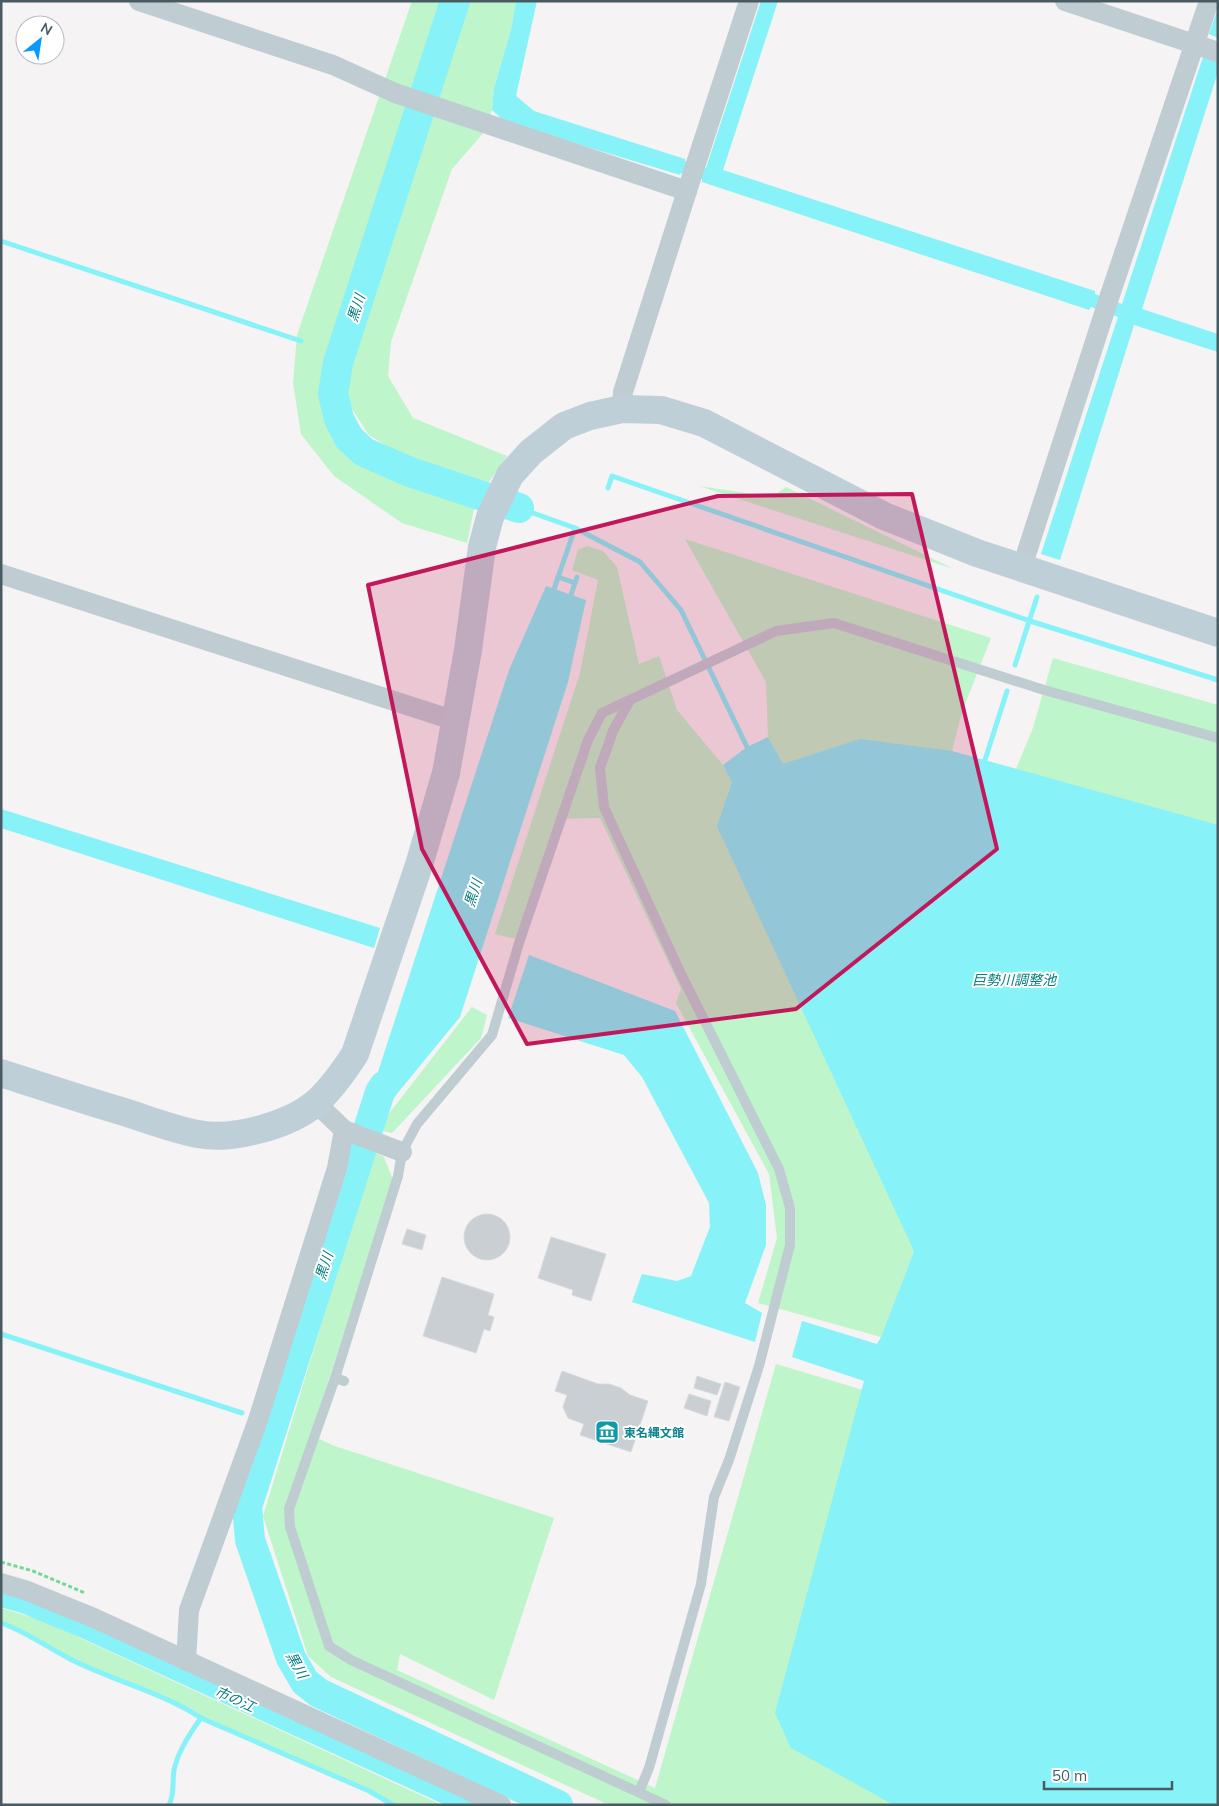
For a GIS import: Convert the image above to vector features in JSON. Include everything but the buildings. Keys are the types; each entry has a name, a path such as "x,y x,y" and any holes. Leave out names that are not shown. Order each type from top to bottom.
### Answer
{"street":[{"path":"139,1 333,65 395,93 448,112 688,186"},
{"path":"622,409 623,392 749,1"},
{"path":"1065,1 1207,48"},
{"path":"1022,567 1102,317 1207,48 1209,1"},
{"path":"1,1073 200,1134 230,1135 261,1129 282,1122 316,1102 340,1076 355,1054 419,865 446,773 468,650 482,546 490,517 510,475 531,452 564,426 590,416 622,409 661,410 704,423 884,516 977,553 1218,633"},
{"path":"1,574 456,721"},
{"path":"316,1102 344,1130 402,1152"},
{"path":"186,1661 189,1610 258,1420 337,1168 344,1130"},
{"path":"1,1583 25,1590 94,1618 501,1805"}],"lane":[{"path":"666,1805 351,1660 329,1646 290,1527 289,1509 340,1380 398,1176 402,1152 417,1124 492,1035 519,943 588,740 602,713 776,631 834,623 1044,690 1218,738"},
{"path":"630,700 613,731 600,768 604,807 681,974 779,1169 790,1208 790,1245 760,1366 729,1460 714,1497 701,1584 649,1768 639,1792"}],"highlighted area":[{"path":"912,494 997,849 796,1009 527,1044 422,849 368,585 718,496"}],"green space":[{"path":"412,1 446,1 324,365 331,421 354,452 384,472 475,504 467,543 402,523 334,476 301,434 293,383 297,335"},
{"path":"465,1 516,1 511,30 494,88 492,110 485,131 452,169 391,342 388,376 413,418 507,456 489,482 400,454 369,435 348,403 348,358"},
{"path":"699,486 772,497 786,487 954,569"},
{"path":"685,539 991,638 962,712 952,751 953,815 914,1251 881,1337 758,1303 777,1238 769,1174 676,1003 681,989 600,818 556,819 516,939 495,934 580,673 598,580 572,570 578,550 587,546 603,551 617,567 639,664 659,656 677,710 723,765 732,783 783,764 768,737 766,682"},
{"path":"1053,658 1218,705 1218,1092 987,816 1016,769 1033,728"},
{"path":"472,1007 487,1015 481,1038 392,1133 383,1131 387,1116"},
{"path":"374,1152 384,1157 393,1180 311,1435 332,1445 554,1518 494,1700 400,1654 397,1670 655,1788 776,1364 863,1390 829,1517 1218,1805 609,1805 331,1677 308,1656 263,1516"},
{"path":"1,1608 41,1620 442,1805 393,1805 369,1791 201,1718 170,1701 72,1660 29,1635 1,1623"}],"water":[{"path":"516,1 537,1 516,96 534,111 685,159 685,161 706,168 761,1 778,1 723,170 1095,291 1095,294 1122,304 1203,57 1218,62 1218,72 1142,309 1218,334 1218,352 1134,325 1060,560 1041,554 1118,317 1091,307 1089,310 702,182 702,179 681,173 680,175 505,122 492,110 494,88 511,30"},
{"path":"1218,8 1218,38 1209,34"},
{"path":"546,586 586,600 568,682 460,1017 382,1112 377,1126 361,1124 509,670"},
{"name":"巨勢川調整池","path":"768,737 783,764 860,739 952,751 1218,825 1218,1805 894,1805 791,1748 775,1713 864,1381 792,1357 802,1321 877,1344 914,1251 717,826 732,783 723,765 747,747"},
{"path":"1,809 380,928 374,948 1,828"},
{"path":"529,955 675,1011 758,1173 766,1205 766,1245 745,1303 762,1313 755,1342 632,1302 642,1274 677,1281 691,1276 710,1227 709,1203 642,1077 624,1055 508,1018"}],"waterway":[{"name":"黒川","path":"455,1 338,363 333,394 339,419 349,438 364,452 410,472 519,508"},
{"path":"1,241 301,341"},
{"path":"608,488 612,476 1030,621 1218,680"},
{"path":"519,508 575,528 554,589"},
{"path":"575,528 640,562 681,610 747,747"},
{"path":"558,577 575,583"},
{"path":"571,595 577,577"},
{"path":"1015,665 1037,597"},
{"path":"985,760 1007,691"},
{"name":"黒川","path":"384,1086 380,1092 247,1507 250,1540 291,1658 305,1682 319,1693 558,1805"},
{"path":"1,1334 242,1413"},
{"name":"市の江","path":"1,1598 23,1604 90,1632 467,1805"},
{"path":"1,1623 88,1667 170,1701 201,1718 369,1791 393,1805"},
{"path":"169,1805 173,1792 174,1770 178,1756 201,1718"}],"place":[{"name":"東名縄文館","path":"607,1432"}]}
